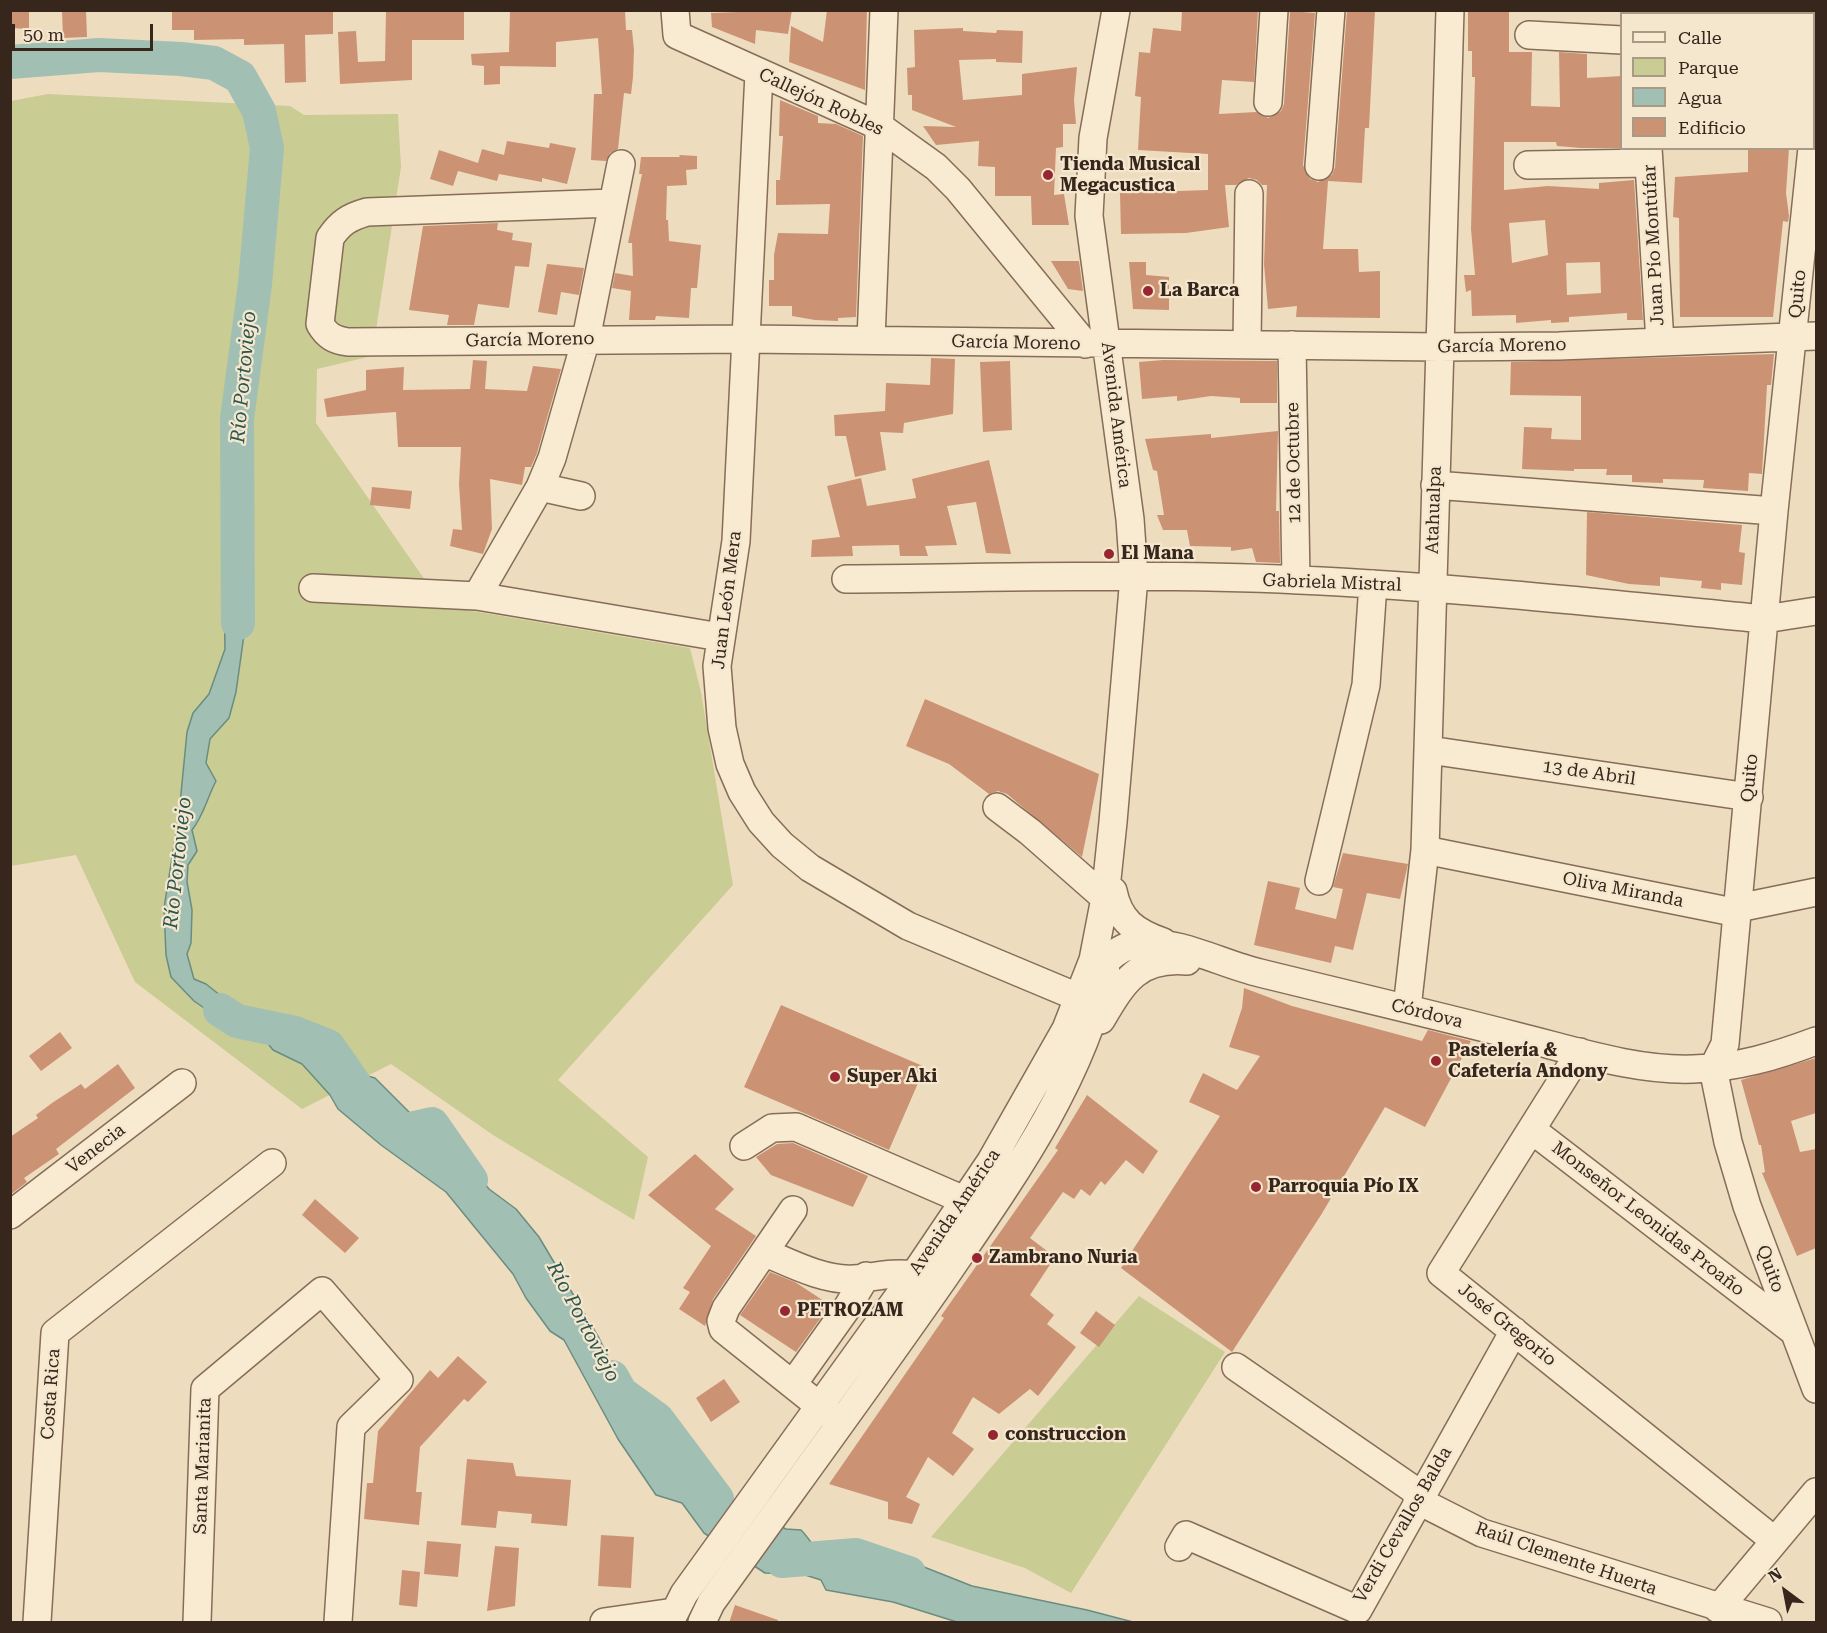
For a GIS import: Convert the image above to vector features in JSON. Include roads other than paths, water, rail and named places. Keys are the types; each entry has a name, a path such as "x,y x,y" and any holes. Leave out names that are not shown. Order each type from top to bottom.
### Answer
{"street":[{"name":"Callejón Robles","path":"675,10 677,35 879,126 936,167 1096,344"},
{"path":"871,340 884,10"},
{"name":"Avenida América","path":"706,1613 915,1319 1018,1168 1073,1068 1094,1016 1108,958 1113,822 1134,578 1132,537 1096,344 1092,247 1090,165 1116,10"},
{"path":"1268,102 1274,10"},
{"path":"1319,166 1330,10"},
{"name":"Atahualpa","path":"1407,1008 1425,850 1450,10"},
{"path":"1529,35 1620,40"},
{"name":"Juan León Mera","path":"759,73 736,541 717,666 718,694 730,764 750,807 782,846 810,867 908,926 1080,998"},
{"path":"1815,112 1816,97"},
{"name":"Quito","path":"1812,150 1805,338 1774,512 1738,910 1716,1062 1728,1142 1740,1185 1792,1330 1816,1389"},
{"path":"1528,165 1648,156"},
{"name":"Juan Pío Montúfar","path":"1648,156 1660,342"},
{"path":"477,596 540,487 552,458 586,339 621,164"},
{"path":"1247,345 1249,194"},
{"name":"García Moreno","path":"613,203 367,212 350,217 330,238 320,324 326,334 337,340 348,342 747,339 1439,347 1805,338"},
{"name":"12 de Octubre","path":"1292,345 1296,580"},
{"path":"1435,485 1774,512"},
{"path":"540,487 581,496"},
{"name":"Gabriela Mistral","path":"846,579 1296,580 1432,588 1765,619 1816,611"},
{"path":"1319,881 1366,685 1373,584"},
{"path":"313,588 477,596 720,636"},
{"name":"13 de Abril","path":"1429,750 1749,797"},
{"path":"997,807 1109,894 1120,914 1133,929 1192,952"},
{"name":"Oliva Miranda","path":"1425,850 1738,910 1816,892"},
{"name":"Avenida América","path":"676,1610 775,1465 914,1275 1035,1087 1080,998 1097,945 1109,894"},
{"name":"Córdova","path":"1080,998 1108,958 1123,948 1141,943 1159,944 1248,970 1580,1052 1658,1068 1759,1060 1816,1041"},
{"name":"Córdova","path":"1073,1068 1127,981 1148,964 1157,961 1186,961 1248,970"},
{"name":"José Gregorio","path":"1580,1052 1441,1273 1775,1541"},
{"name":"Venecia","path":"10,1215 182,1083"},
{"path":"744,1146 772,1128 796,1126 964,1200"},
{"name":"Monseñor Leonidas Proaño","path":"1532,1130 1792,1330"},
{"name":"Costa Rica","path":"37,1623 55,1333 272,1163"},
{"path":"794,1210 726,1308 721,1321 723,1329 840,1423"},
{"path":"766,1253 832,1277 854,1279 892,1272 914,1275"},
{"path":"793,1384 847,1308 866,1276"},
{"name":"Santa Marianita","path":"197,1623 205,1389 321,1291 399,1380 351,1427 338,1623"},
{"name":"Verdi Cevallos Balda","path":"1179,1547 1186,1535 1358,1610 1419,1497 1514,1331"},
{"name":"Raúl Clemente Huerta","path":"1236,1367 1419,1497 1482,1533 1768,1623"},
{"path":"1718,1609 1816,1492"},
{"path":"604,1623 676,1610"}],"water":[{"path":"228,553 248,606 236,692 229,718 210,739 206,763 216,781 200,818 192,830 197,851 188,865 187,882 192,910 191,943 187,954 194,979 206,984 235,1007 251,1015 269,1033 281,1035 302,1022 309,1050 335,1067 375,1078 414,1117 462,1156 489,1189 516,1209 539,1237 599,1338 611,1363 631,1387 677,1457 702,1470 728,1501 786,1529 801,1530 819,1552 834,1561 850,1561 881,1550 972,1586 1133,1622 957,1622 893,1602 826,1590 821,1580 802,1574 765,1573 704,1533 682,1503 656,1495 618,1439 564,1340 550,1331 526,1298 513,1274 446,1192 381,1145 338,1109 330,1095 302,1064 273,1050 266,1041 243,1035 194,1001 171,977 166,955 164,908 179,814 187,732 193,713 209,694 225,649 224,585"}],"waterway":[{"name":"Río Portoviejo","path":"10,62 99,55 214,63 240,77 259,111 267,148 255,284 237,419 238,623"},
{"name":"Río Portoviejo","path":"220,1010 237,1021 295,1033 328,1046 378,1118 401,1131 432,1124 471,1180"},
{"name":"Río Portoviejo","path":"612,1377 621,1393 657,1419 717,1499"},
{"name":"Río Portoviejo","path":"782,1561 856,1555 909,1573"}],"place":[{"name":"Tienda Musical Megacustica","path":"1048,175"},
{"name":"La Barca","path":"1148,291"},
{"name":"El Mana","path":"1109,554"},
{"name":"Pastelería & Cafetería Andony","path":"1436,1061"},
{"name":"Super Aki","path":"835,1077"},
{"name":"Parroquia Pío IX","path":"1256,1187"},
{"name":"Zambrano Nuria","path":"977,1258"},
{"name":"PETROZAM","path":"785,1311"},
{"name":"construccion","path":"993,1435"}]}
